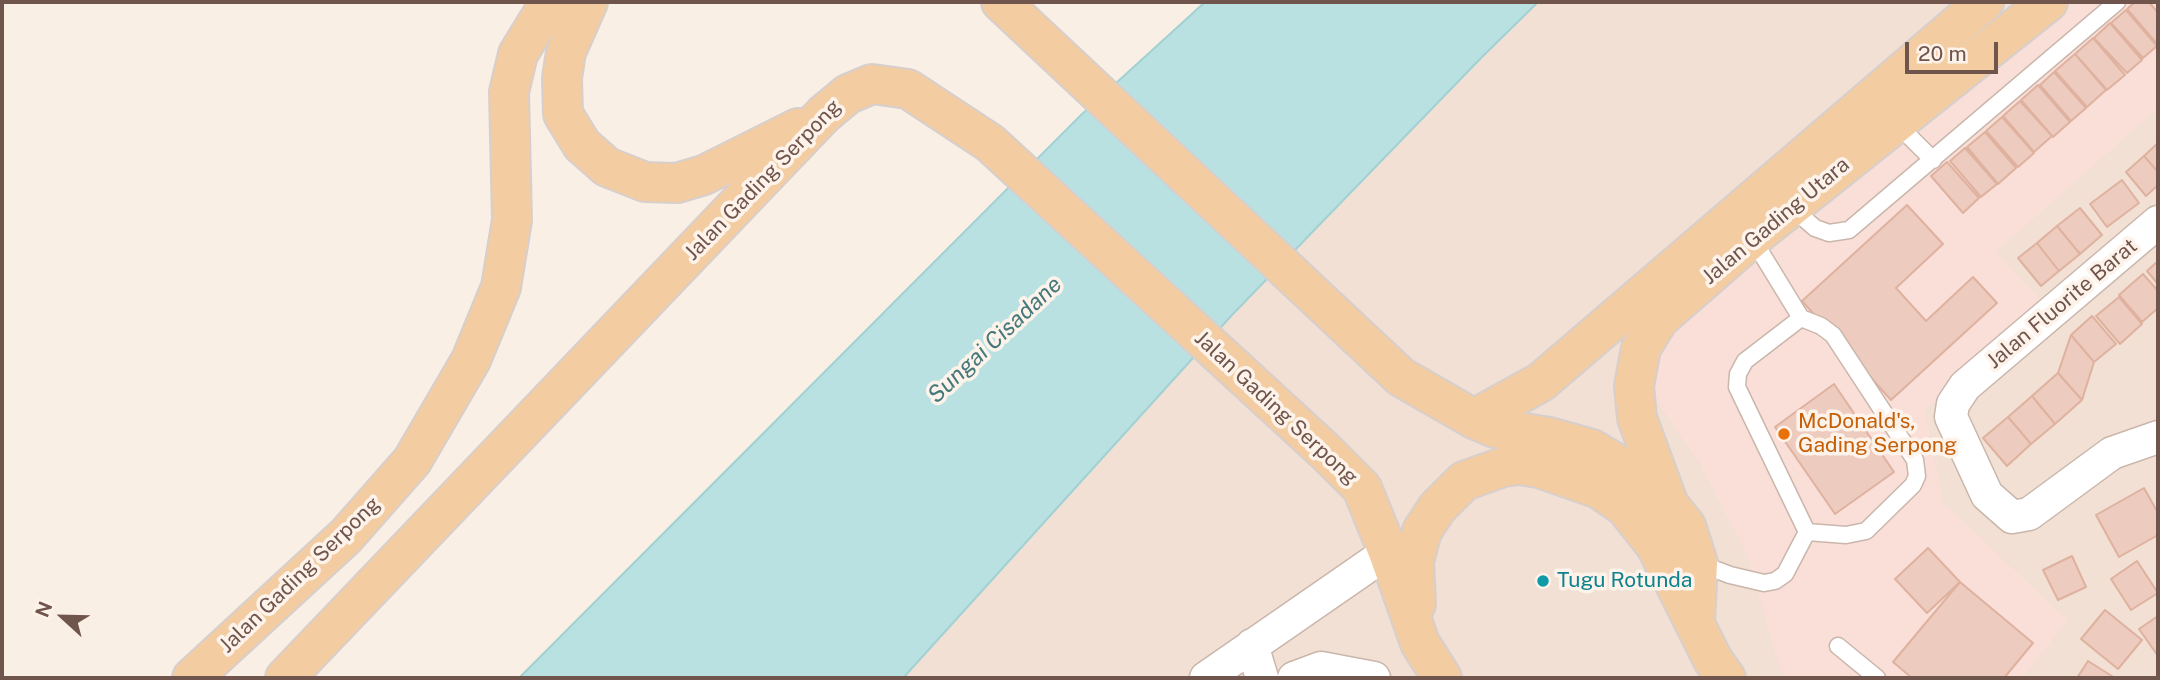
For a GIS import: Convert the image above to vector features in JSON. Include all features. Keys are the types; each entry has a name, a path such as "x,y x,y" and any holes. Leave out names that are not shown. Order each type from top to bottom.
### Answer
{"main road":[{"name":"Jalan Gading Serpong","path":"192,678 346,536 404,471 471,360 501,287 512,220 509,92 517,54 550,2"},
{"path":"588,2 566,52 562,78 563,114 582,145 607,167 645,182 677,183 704,175 824,114"},
{"path":"1001,2 1401,377 1485,424 1592,449 1614,462 1669,505 1686,526 1698,563 1695,622"},
{"name":"Jalan Gading Utara","path":"1485,424 1541,382 1984,2"},
{"name":"Jalan Gading Utara","path":"1669,505 1637,418 1634,386 1642,348 1659,320 1752,238 2048,2"},
{"name":"Jalan Gading Serpong","path":"285,678 824,114 848,94 872,84 908,89 989,144 1362,488 1420,643 1442,678"},
{"path":"1417,632 1414,561 1422,531 1437,508 1464,481 1503,467 1521,465 1577,480 1599,489 1625,507 1656,546 1713,660 1726,678"}],"street":[{"name":"Jalan Fluorite Barat","path":"2158,222 1965,386 1953,404 1951,417 1987,495 2012,517 2029,514 2112,453 2158,437"},
{"path":"1206,678 1388,552"},
{"path":"1252,645 1262,678"},
{"path":"1294,678 1321,668 1374,678"}],"lane":[{"path":"1791,207 1815,228 1829,233 1849,230 2117,2"},
{"path":"1896,123 1933,160"},
{"path":"1752,238 1801,318 1821,326 1833,335 1915,460 1917,476 1913,485 1866,531 1846,536 1807,532"},
{"path":"1801,318 1745,360 1738,373 1737,387 1807,532"},
{"path":"1698,563 1753,581 1775,581 1785,574 1807,532"},
{"path":"1838,646 1877,678"}],"shaded area":[{"path":"1538,2 2158,2 2158,678 903,678 1231,316"},
{"path":"2051,2 2158,2 2158,108 1996,252 2042,301 1925,410 1943,502 2067,620 2023,678 1787,678 1781,673 1747,554 1699,463 1642,379 1656,329"}],"water":[{"name":"Sungai Cisadane","path":"1205,2 1538,2 1231,316 903,678 519,678 1081,115"}],"building":[{"path":"2135,2 2149,2 2158,13 2158,45 2127,9"},
{"path":"2126,10 2157,46 2143,58 2111,23"},
{"path":"2110,23 2142,60 2127,73 2094,38"},
{"path":"2093,38 2125,75 2107,90 2075,54"},
{"path":"2075,54 2106,90 2087,107 2055,71"},
{"path":"2054,72 2086,108 2071,121 2040,85"},
{"path":"2038,85 2070,122 2053,137 2021,100"},
{"path":"2020,101 2052,136 2034,152 2003,116"},
{"path":"2002,117 2034,153 2018,167 1986,131"},
{"path":"1985,132 2016,168 1998,184 1967,147"},
{"path":"2158,143 2158,172 2144,156"},
{"path":"1965,148 1997,184 1981,197 1950,161"},
{"path":"2144,156 2158,172 2158,185 2146,196 2126,172"},
{"path":"1947,162 1979,198 1963,213 1931,176"},
{"path":"2122,180 2139,203 2107,227 2090,204"},
{"path":"1907,205 1943,244 1896,288 1926,321 1973,277 1997,303 1891,400 1802,301"},
{"path":"2080,208 2102,235 2080,254 2057,226"},
{"path":"2057,226 2080,254 2059,271 2037,243"},
{"path":"2037,243 2059,271 2041,286 2018,258"},
{"path":"2158,261 2158,284 2147,271"},
{"path":"2143,274 2158,291 2158,308 2142,322 2119,295"},
{"path":"2119,297 2142,324 2120,344 2096,316"},
{"path":"2092,316 2116,344 2094,362 2071,335"},
{"path":"2071,335 2094,362 2082,400 2058,373"},
{"path":"2058,373 2082,400 2055,424 2032,396"},
{"path":"1834,384 1894,472 1835,514 1775,427"},
{"path":"2032,396 2055,424 2031,444 2008,417"},
{"path":"2008,417 2031,444 2007,466 1983,438"},
{"path":"2144,488 2158,513 2158,535 2119,557 2096,515"},
{"path":"1928,548 1960,582 1927,613 1895,579"},
{"path":"2072,556 2086,587 2058,600 2043,570"},
{"path":"2137,561 2158,593 2131,610 2111,579"},
{"path":"1960,582 2033,643 2004,678 1912,678 1893,662"},
{"path":"2105,610 2142,640 2118,669 2081,639"},
{"path":"2158,616 2158,656 2139,629"},
{"path":"2088,661 2115,678 2077,678"}],"place":[{"name":"McDonald's, Gading Serpong","path":"1784,434"},
{"name":"Tugu Rotunda","path":"1543,581"}]}
